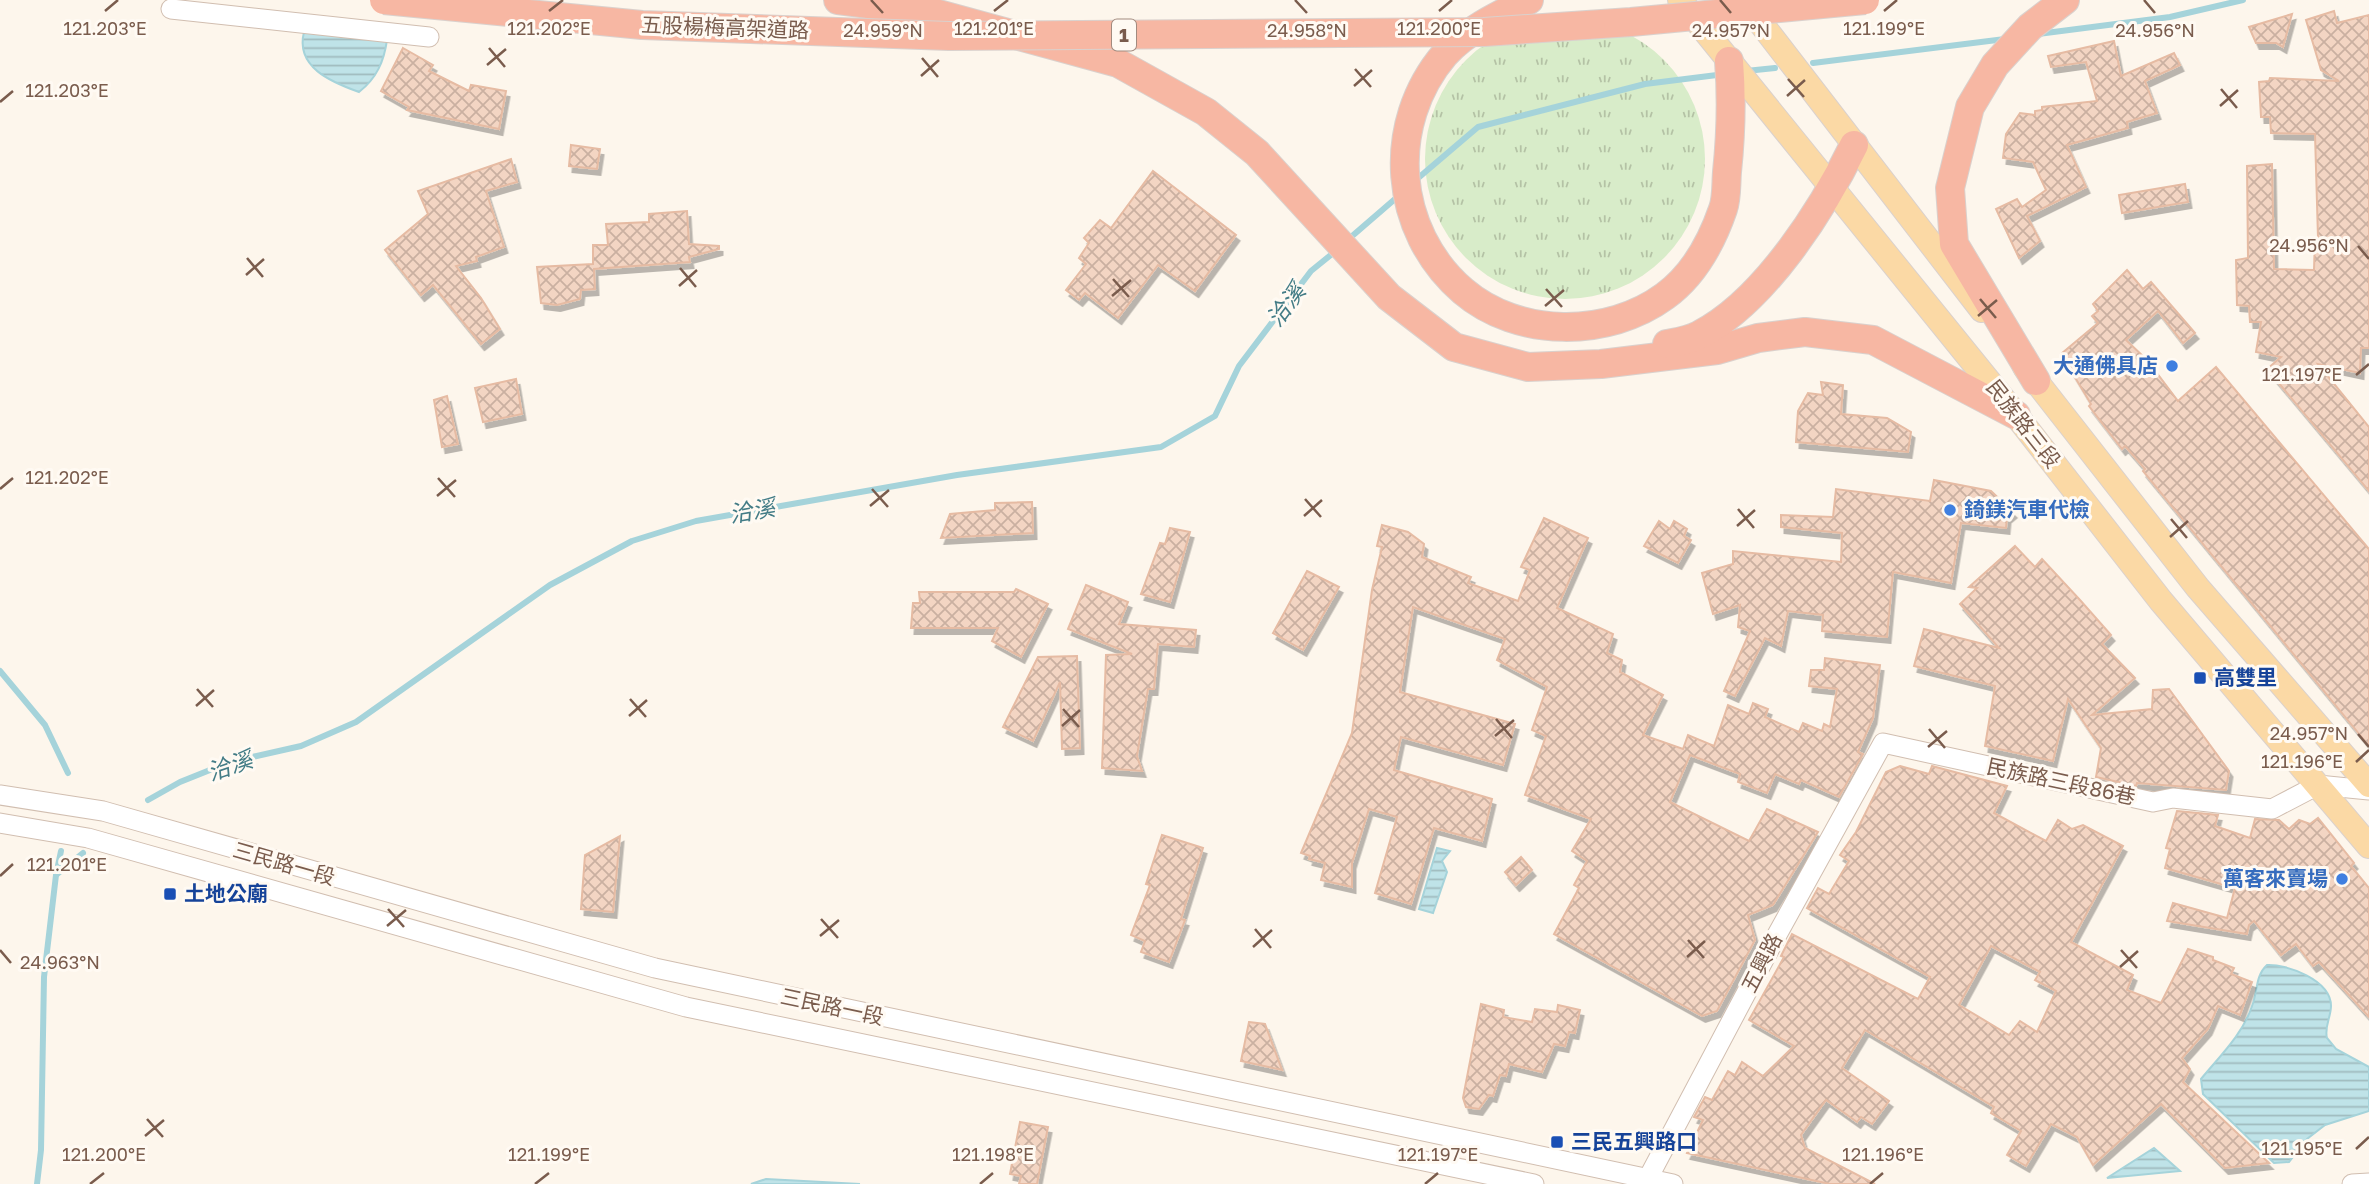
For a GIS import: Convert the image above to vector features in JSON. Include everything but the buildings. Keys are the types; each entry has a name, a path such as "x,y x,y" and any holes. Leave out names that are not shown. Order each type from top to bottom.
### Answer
{"highway":[{"name":"五股楊梅高架道路","path":"384,0 642,25 949,36 1484,32 1631,22 1865,0"},
{"path":"838,0 931,12 1118,63 1206,112 1257,153 1389,298 1454,347 1528,367 1601,364 1717,350 1758,338 1805,332 1873,340 2016,415"},
{"path":"1530,0 1488,21 1446,53 1417,98 1403,150 1407,203 1428,252 1464,292 1510,319 1564,328 1618,321 1666,295 1703,256 1725,206 1732,103 1729,61"},
{"path":"2036,381 1954,244 1950,188 1970,107 1995,65 2030,27 2065,0"},
{"path":"1601,364 1698,336 1740,306 1789,253 1833,189 1854,145"}],"main road":[{"name":"民族路三段","path":"1680,0 2016,415 2161,601 2369,846"},
{"name":"民族路三段","path":"1743,0 2199,588 2369,788"}],"street":[{"path":"171,9 429,37"},
{"name":"民族路三段86巷","path":"1883,743 2153,803 2173,798 2272,809 2318,785"},
{"name":"五興路","path":"1646,1182 1778,933 1883,743"},
{"path":"2318,785 2369,788"},
{"name":"三民路一段","path":"0,795 103,811 655,968 1646,1182 1673,1184"},
{"path":"88,838 103,811"},
{"name":"三民路一段","path":"0,823 88,838 686,1007 1534,1184"},
{"path":"2352,1184 2369,1182"}],"green space":[{"path":"1579,19 1619,29 1631,35 1654,51 1673,70 1695,105 1703,132 1703,186 1695,213 1682,237 1664,258 1643,276 1619,289 1579,299 1551,299 1511,289 1487,276 1466,258 1448,237 1435,213 1427,186 1425,145 1435,105 1448,81 1466,60 1487,42 1511,29 1538,21"}],"water":[{"path":"304,32 387,40 379,69 359,92 337,83 310,64 305,55"},
{"path":"1437,848 1450,851 1442,861 1447,872 1433,913 1419,909"},
{"path":"2267,965 2285,967 2306,975 2324,988 2331,1006 2327,1038 2336,1049 2369,1067 2369,1111 2325,1125 2307,1139 2289,1162 2274,1163 2203,1094 2201,1079 2243,1026 2252,1006 2260,974"},
{"path":"2154,1148 2180,1171 2107,1178"},
{"path":"766,1179 860,1184 751,1184"}],"waterway":[{"name":"洽溪","path":"2038,34 2170,17 2243,0"},
{"name":"洽溪","path":"1813,63 2005,39"},
{"name":"洽溪","path":"1746,71 1775,68"},
{"name":"洽溪","path":"1417,179 1478,127 1645,84 1717,75"},
{"name":"洽溪","path":"1351,237 1395,199"},
{"name":"洽溪","path":"148,800 180,782 230,762 301,746 356,722 550,585 632,541 696,521 957,475 1161,447 1215,416 1239,366 1311,271 1332,254"},
{"path":"0,671 45,725 68,773"},
{"path":"56,875 61,851"},
{"name":"洽溪","path":"37,1184 41,1150 44,977 56,875 83,853"}],"place":[{"name":"大通佛具店","path":"2172,366"},
{"name":"錡鎂汽車代檢","path":"1950,510"},
{"name":"高雙里","path":"2200,678"},
{"name":"萬客來賣場","path":"2342,879"},
{"name":"土地公廟","path":"170,894"},
{"name":"三民五興路口","path":"1557,1142"}]}
